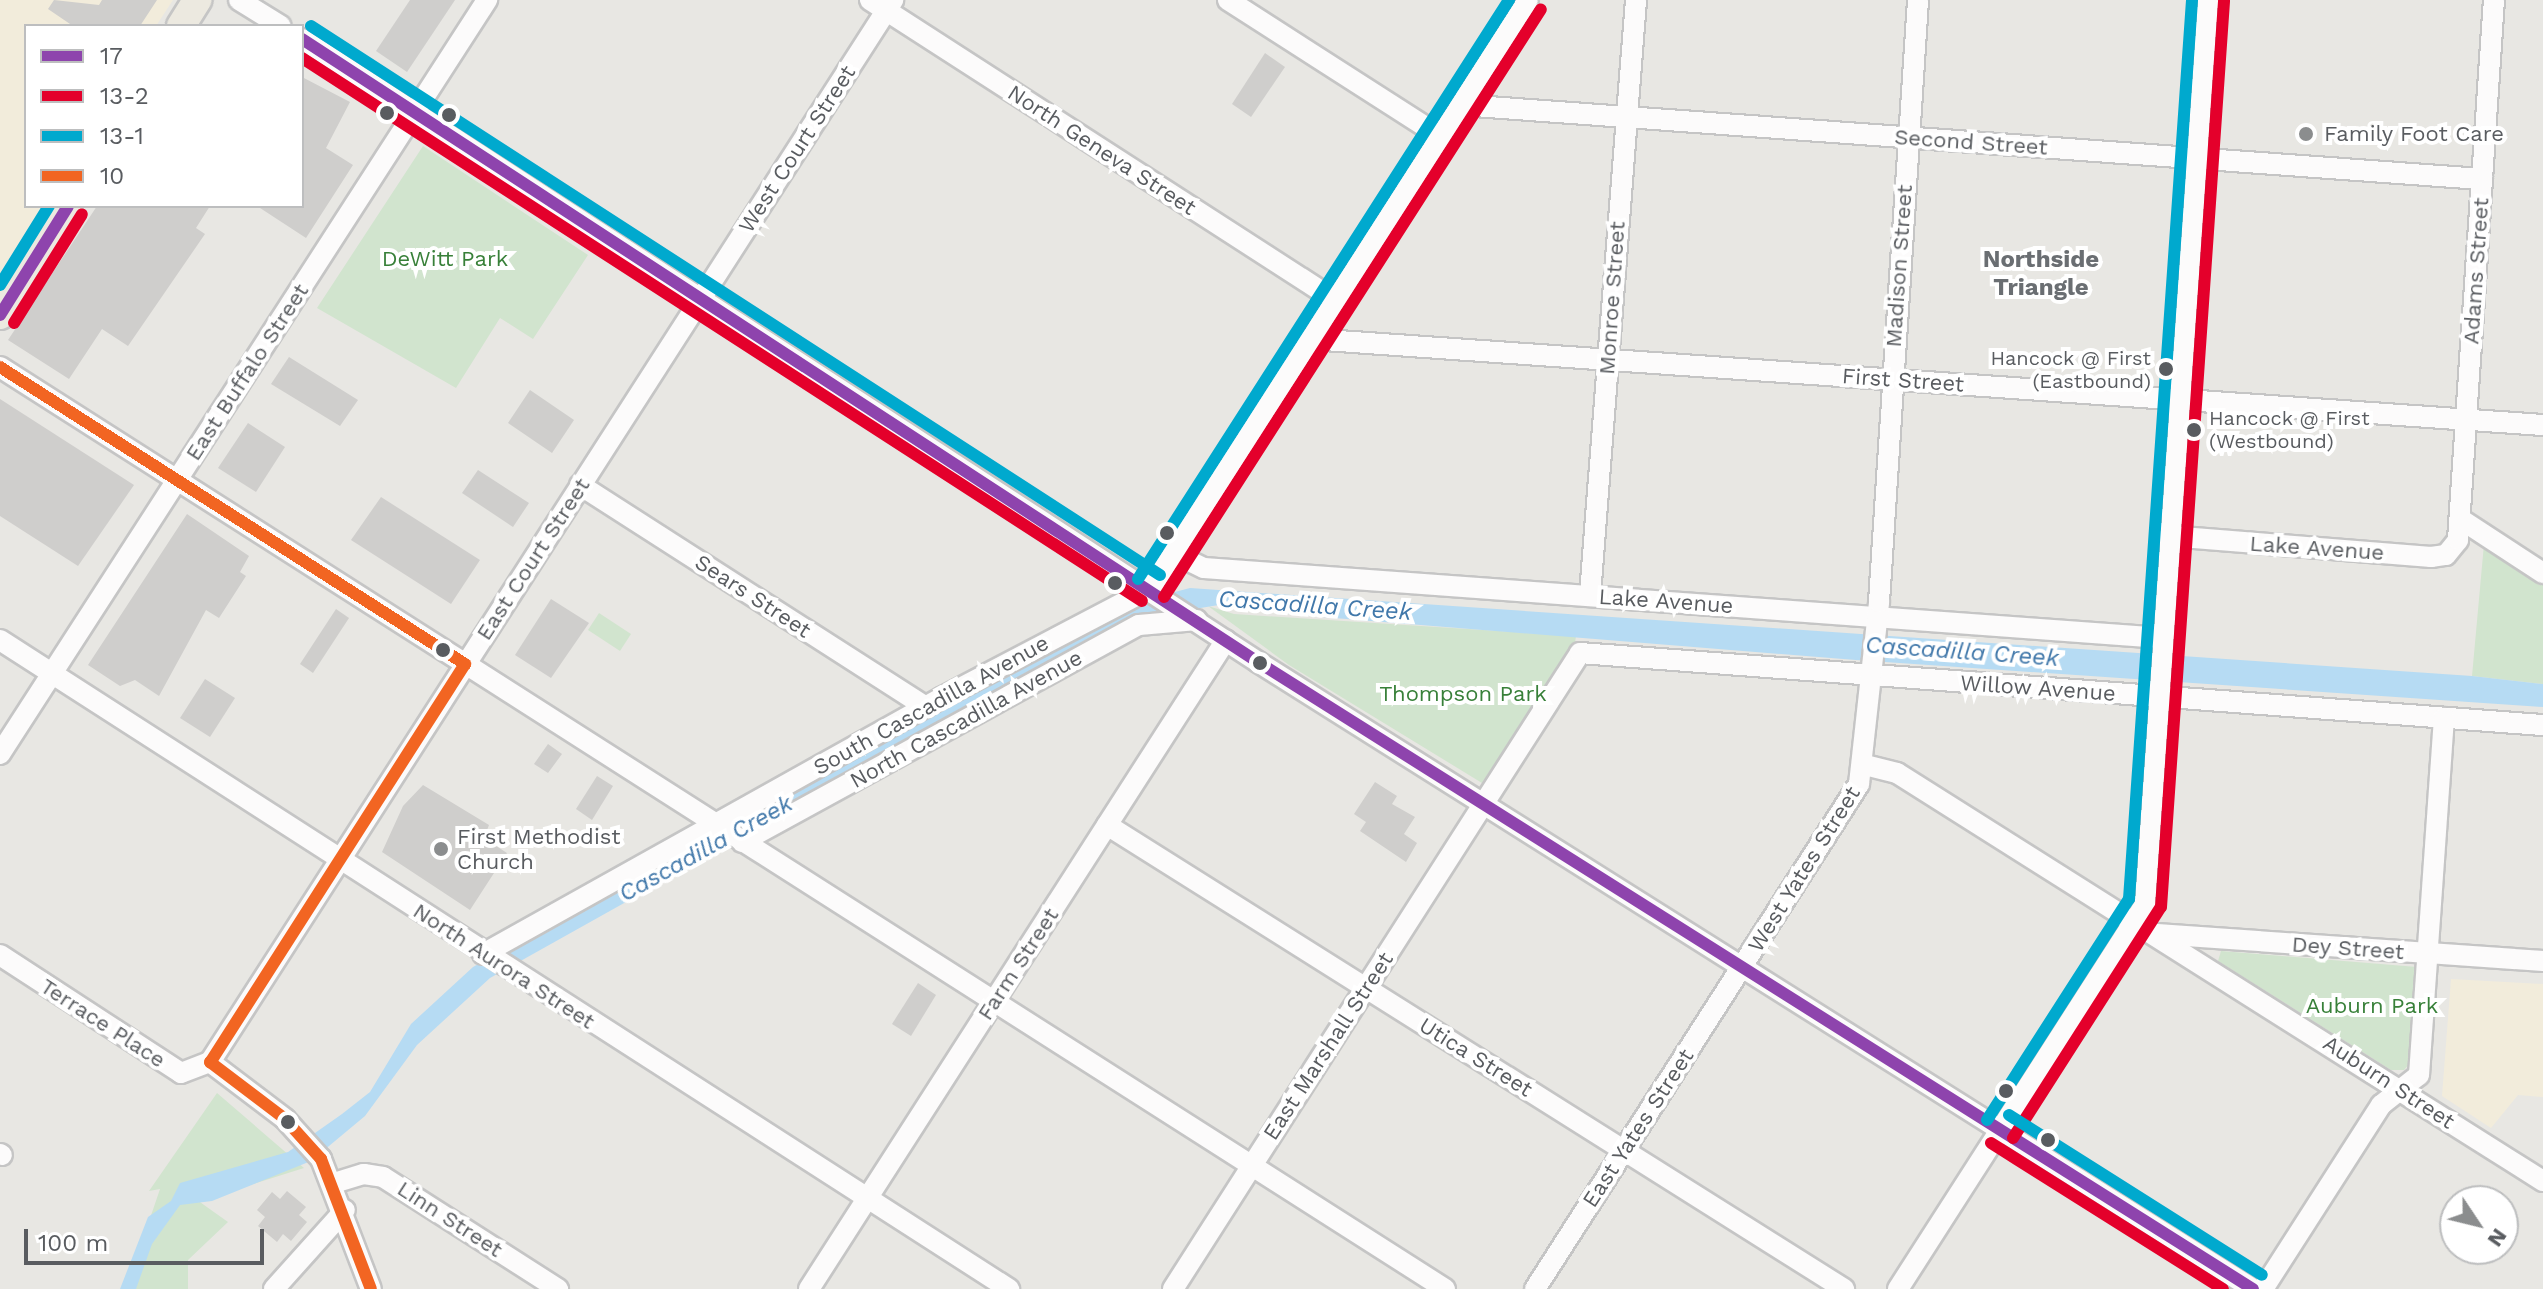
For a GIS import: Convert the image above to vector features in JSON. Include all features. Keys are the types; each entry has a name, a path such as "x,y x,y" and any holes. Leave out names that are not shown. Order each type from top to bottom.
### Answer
{"highway":[{"path":"182,24 197,0"},
{"path":"0,315 67,208"}],"street":[{"path":"239,0 278,24"},
{"name":"East Buffalo Street","path":"0,754 487,0"},
{"path":"1228,0 1441,137"},
{"path":"1151,588 1528,0"},
{"name":"Monroe Street","path":"1590,595 1636,0"},
{"name":"Madison Street","path":"1872,670 1918,0"},
{"path":"1898,1289 2000,1129 2144,928 2208,0"},
{"name":"Adams Street","path":"2460,530 2494,0"},
{"name":"West Court Street","path":"701,297 883,3"},
{"name":"North Geneva Street","path":"883,3 1335,300"},
{"path":"304,40 1151,588 1226,640 2253,1289"},
{"name":"Second Street","path":"1461,105 2482,179"},
{"name":"East Court Street","path":"210,1062 701,297"},
{"name":"First Street","path":"1310,339 2543,425"},
{"path":"0,367 1445,1289"},
{"name":"Sears Street","path":"580,485 926,707"},
{"path":"2460,530 2543,573"},
{"name":"Lake Avenue","path":"2169,536 2431,557 2446,555 2460,530"},
{"name":"Lake Avenue","path":"1173,553 1204,568 1590,595 1876,623 2162,642"},
{"name":"South Cascadilla Avenue","path":"483,954 713,823 1151,588"},
{"name":"North Cascadilla Avenue","path":"742,842 1139,625 1197,620"},
{"name":"North Aurora Street","path":"0,640 483,954 1009,1289"},
{"name":"Farm Street","path":"809,1289 1226,640"},
{"name":"Willow Avenue","path":"1580,653 2159,691 2543,725"},
{"name":"East Marshall Street","path":"1173,1289 1580,653"},
{"name":"West Yates Street","path":"1742,966 1859,784 1865,765 1872,670"},
{"path":"2263,1289 2396,1087 2419,1075 2444,718"},
{"name":"Auburn Street","path":"1865,765 1897,773 2543,1181"},
{"name":"Utica Street","path":"1107,825 1844,1289"},
{"name":"Dey Street","path":"2144,928 2543,961"},
{"name":"Terrace Place","path":"0,955 181,1073 210,1062"},
{"name":"East Yates Street","path":"1535,1289 1742,966"},
{"path":"210,1062 302,1136 321,1159 345,1210 371,1289"},
{"name":"Linn Street","path":"334,1183 364,1174 383,1177 558,1289"},
{"path":"274,1289 345,1210"}],"shaded area":[{"path":"0,0 173,0 157,24 24,24 24,208 41,208 0,273"},
{"path":"2451,979 2543,984 2543,1097 2518,1095 2491,1128 2442,1096"}],"green space":[{"name":"DeWitt Park","path":"423,146 588,255 533,339 500,318 456,388 317,308"},
{"path":"2484,544 2543,581 2543,684 2472,676"},
{"name":"Thompson Park","path":"1208,606 1234,614 1576,636 1575,643 1482,783 1289,665"},
{"path":"599,613 631,634 620,651 588,630"},
{"name":"Auburn Park","path":"2221,951 2417,967 2412,1061 2404,1070 2391,1070 2218,961"},
{"path":"217,1093 304,1168 231,1191 190,1195 228,1222 188,1260 188,1289 126,1289 160,1189 149,1191"}],"water":[{"name":"Cascadilla Creek","path":"1190,588 2472,676 2543,684 2543,707 1856,660 1297,615 1231,603 1139,618 779,809 769,822 490,978 417,1045 365,1116 311,1161 212,1201 180,1205 152,1244 136,1289 120,1289 148,1217 171,1201 180,1183 288,1152 342,1114 370,1092 411,1024 473,967 1129,604"}],"building":[{"path":"54,0 99,5 102,0 157,0 141,24 70,24 48,9"},
{"path":"410,0 455,0 407,72 376,51"},
{"path":"1265,53 1285,67 1251,117 1232,104"},
{"path":"304,78 350,102 326,148 353,165 306,238 260,208 304,208"},
{"path":"96,208 209,208 196,228 205,234 128,346 102,329 69,379 8,340"},
{"path":"289,357 358,400 340,426 271,384"},
{"path":"530,390 574,420 552,453 508,423"},
{"path":"0,399 134,485 78,566 0,516"},
{"path":"248,423 285,447 256,492 218,468"},
{"path":"478,470 529,503 513,527 462,493"},
{"path":"381,497 480,560 451,604 351,540"},
{"path":"187,514 249,556 240,572 246,576 219,618 206,610 159,696 135,680 120,686 88,665"},
{"path":"551,599 589,623 551,678 515,655"},
{"path":"336,609 349,618 313,673 300,664"},
{"path":"205,679 235,698 210,737 180,718"},
{"path":"548,744 562,754 548,773 534,764"},
{"path":"597,776 613,786 592,820 576,809"},
{"path":"1375,782 1397,796 1392,804 1415,817 1404,834 1417,843 1406,862 1360,831 1366,822 1354,814"},
{"name":"First Methodist Church","path":"423,785 489,825 484,838 507,853 470,910 382,852 403,806"},
{"path":"918,983 936,995 911,1036 892,1024"},
{"path":"287,1191 306,1207 299,1215 307,1222 291,1241 283,1234 277,1242 258,1226 265,1217 257,1210 272,1192 280,1199"}],"transit line":[{"name":"13-1","path":"1138,579 1509,0"},
{"name":"13-1","path":"1987,1120 2129,899 2192,0"},
{"name":"13-2","path":"2013,1138 2161,907 2224,1"},
{"name":"13-2","path":"1164,597 1541,9"},
{"name":"13-1","path":"311,26 1160,575"},
{"name":"17","path":"304,40 1258,662 2253,1289"},
{"name":"13-2","path":"304,59 1142,601"},
{"name":"13-1","path":"0,285 48,208"},
{"name":"17","path":"0,315 67,208"},
{"name":"13-2","path":"14,323 82,214"},
{"name":"10","path":"0,367 465,664 210,1062 285,1119 321,1159 371,1289"},
{"name":"13-1","path":"2009,1115 2262,1275"},
{"name":"13-2","path":"1991,1143 2223,1289"}],"place":[{"name":"Family Foot Care","path":"2306,134"},
{"name":"Hancock @ First (Eastbound)","path":"2166,369"},
{"name":"Hancock @ First (Westbound)","path":"2194,430"},
{"name":"First Methodist Church","path":"441,849"}],"district":[{"name":"Northside Triangle","path":"2041,274"}]}
